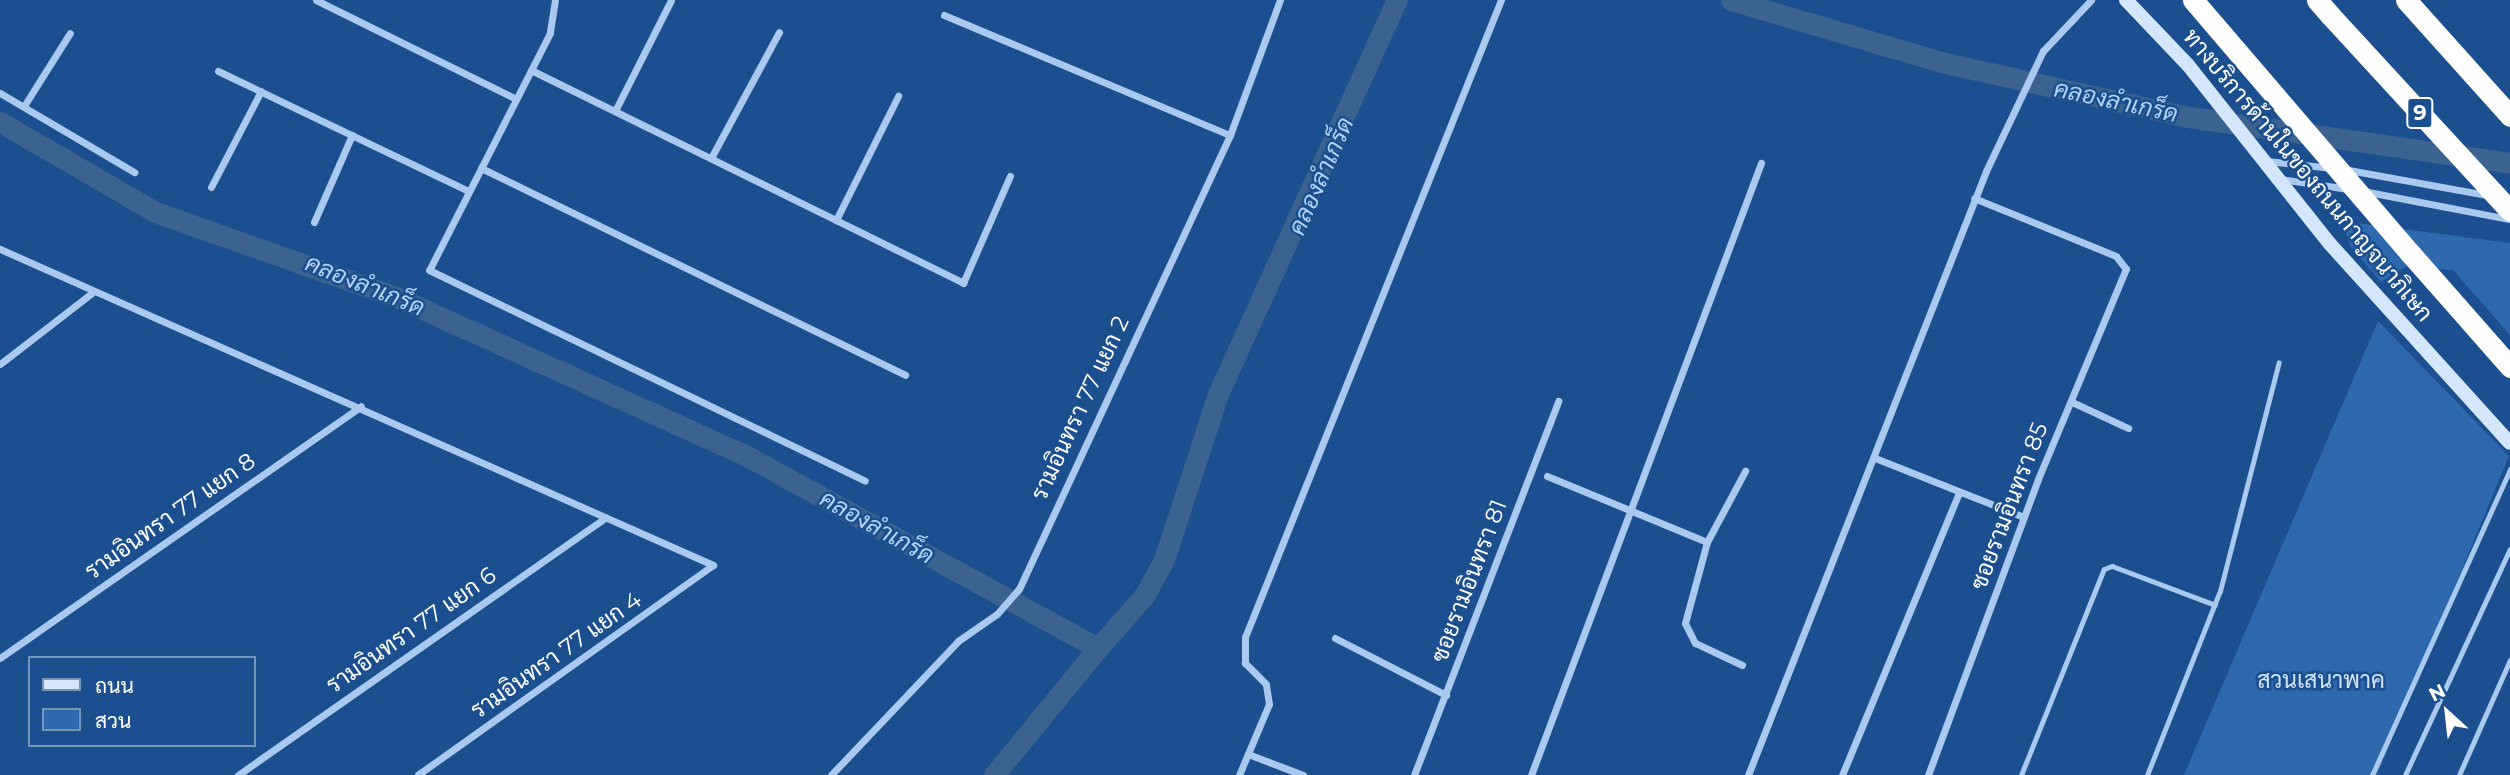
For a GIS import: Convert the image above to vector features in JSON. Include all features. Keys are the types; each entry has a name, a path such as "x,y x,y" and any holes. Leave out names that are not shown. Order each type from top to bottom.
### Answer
{"highway":[{"path":"2193,0 2510,367"},
{"path":"2406,0 2510,116"},
{"name":"9","path":"2324,8 2510,211"}],"main road":[{"name":"ทางบริการด้านในของถนนกาญจนาภิเษก","path":"2126,0 2188,65 2245,133 2278,179 2510,443"}],"street":[{"path":"316,0 516,99"},
{"path":"555,0 550,33 429,270 865,481"},
{"path":"615,111 671,0"},
{"name":"รามอินทรา 77 แยก 2","path":"831,775 958,641 997,614 1019,589 1230,135 1280,0"},
{"path":"1239,775 1269,693 1245,663 1245,637 1501,0"},
{"path":"1748,775 1875,458 1974,198 2028,88 2043,51 2091,0"},
{"path":"944,15 1230,135"},
{"path":"711,158 779,32"},
{"path":"24,106 70,33"},
{"path":"531,70 963,283 1010,176"},
{"path":"218,71 469,191"},
{"path":"211,187 261,91"},
{"path":"0,93 134,172"},
{"path":"836,220 898,96"},
{"path":"314,222 352,135"},
{"path":"2266,161 2388,173 2510,200"},
{"path":"1531,775 1633,515 1761,163"},
{"path":"481,168 905,376"},
{"path":"2278,179 2510,219"},
{"name":"ซอยรามอินทรา 85","path":"1928,775 2024,517 2125,276 2116,256 1974,198"},
{"path":"0,249 92,293 361,405 606,517"},
{"path":"0,364 92,293"},
{"name":"ซอยรามอินทรา 81","path":"1414,775 1558,401"},
{"path":"2072,402 2128,428"},
{"name":"รามอินทรา 77 แยก 8","path":"0,658 361,405"},
{"path":"1875,458 2024,517"},
{"path":"1742,665 1695,643 1686,632 1707,542 1745,471"},
{"path":"1547,476 1633,515 1707,542"},
{"path":"1842,775 1959,492"},
{"name":"รามอินทรา 77 แยก 4","path":"418,775 712,565 606,517"},
{"name":"รามอินทรา 77 แยก 6","path":"238,775 606,517"},
{"path":"1335,638 1446,695"},
{"path":"1248,754 1303,775"}],"lane":[{"path":"2147,775 2215,604 2278,362"},
{"path":"2372,775 2510,469"},
{"path":"2404,775 2510,549"},
{"path":"2021,775 2104,569 2112,566 2215,604"},
{"path":"2459,775 2510,660"}],"green space":[{"path":"2357,223 2510,243 2510,335 2453,270 2405,267 2381,282 2350,246 2346,233"},
{"name":"สวนเสนาพาค","path":"2378,321 2509,456 2377,775 2184,775"}],"waterway":[{"name":"คลองลำเกร็ด","path":"0,122 155,212 394,296 745,455 1098,648 1144,596 1164,560 1218,394 1397,0"},
{"name":"คลองลำเกร็ด","path":"1731,0 1945,63 2188,117 2510,163"},
{"path":"994,775 1098,648"}]}
